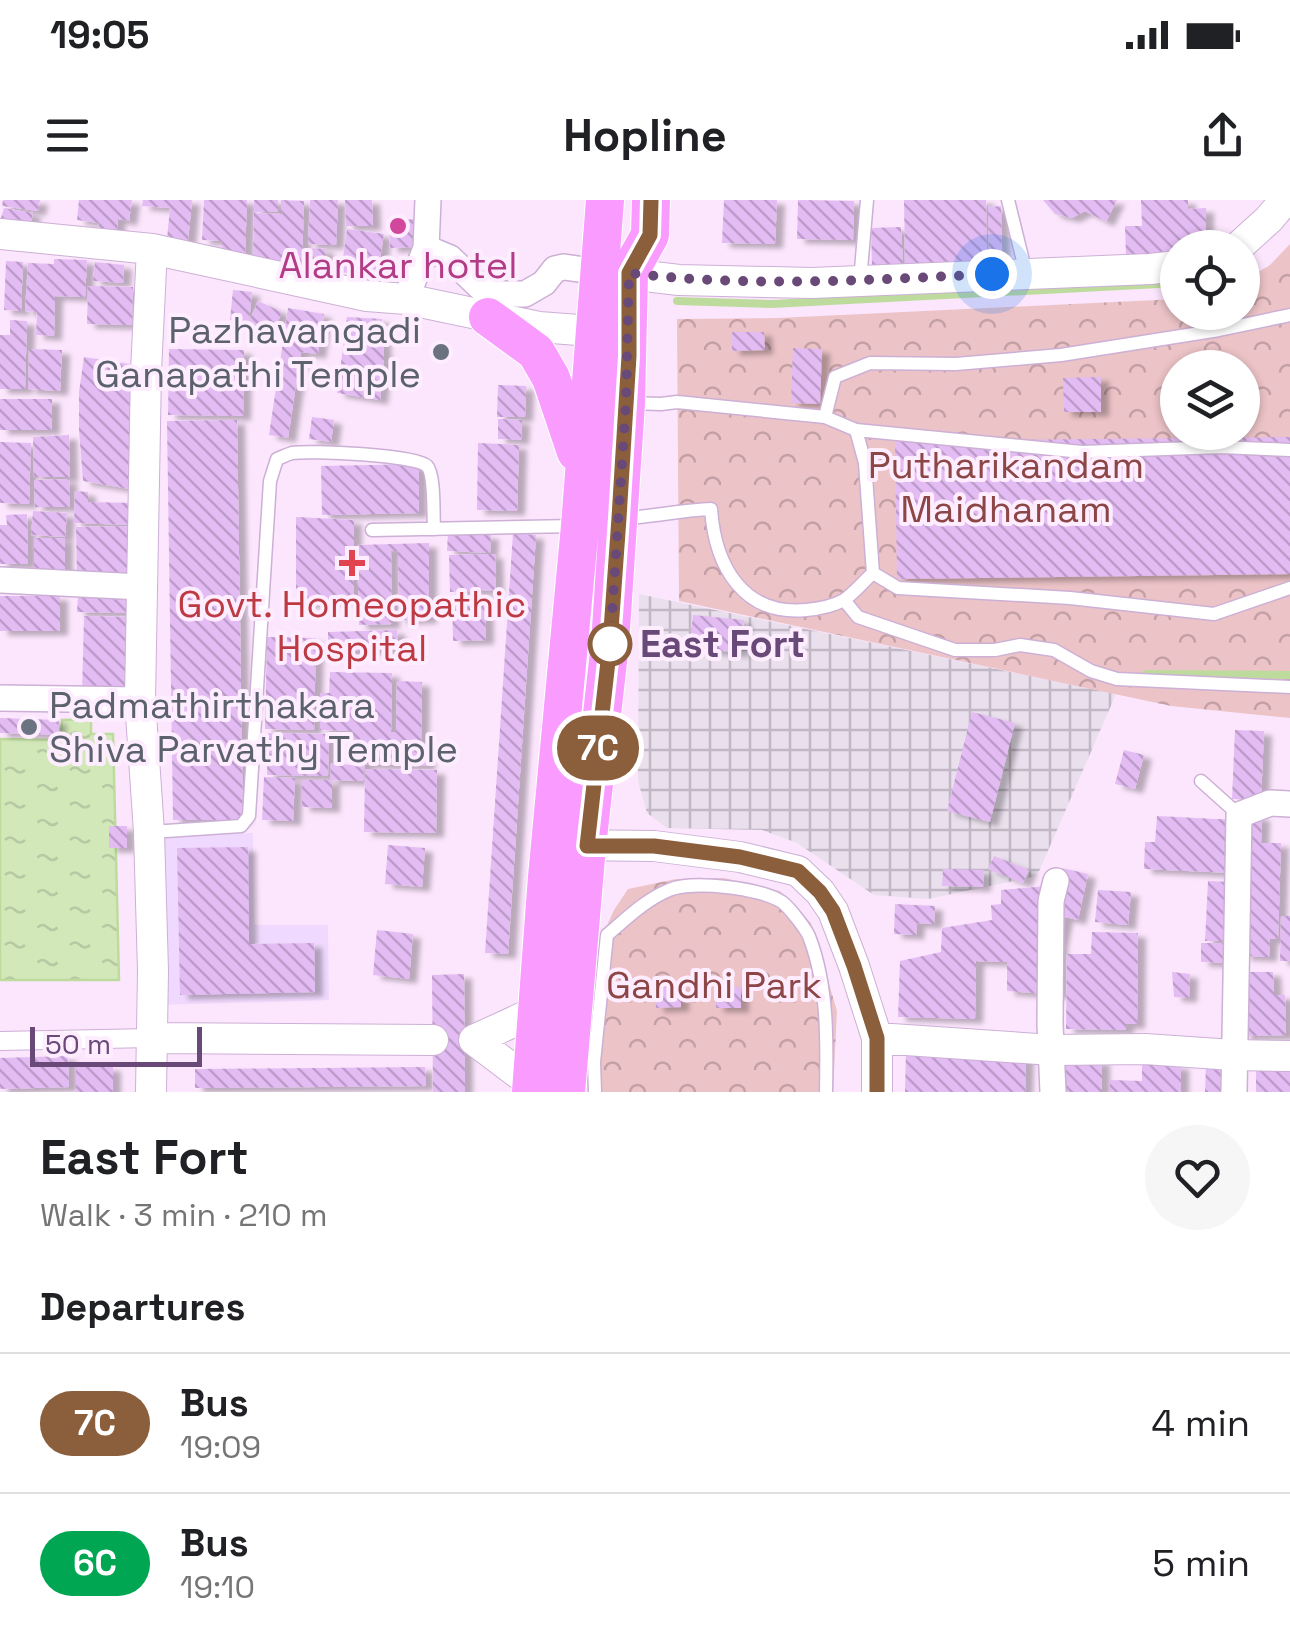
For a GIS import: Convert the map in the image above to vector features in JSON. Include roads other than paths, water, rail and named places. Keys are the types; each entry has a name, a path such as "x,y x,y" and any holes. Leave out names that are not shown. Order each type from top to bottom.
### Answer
{"main road":[{"path":"543,1089 568,845 583,473 612,333 614,272 605,200"},
{"path":"614,272 655,212"},
{"path":"488,317 536,352 559,399 583,473"},
{"path":"543,1089 537,1011 610,644 626,403 612,333"}],"street":[{"path":"406,299 426,248 428,200"},
{"path":"1258,230 1285,200"},
{"path":"0,234 152,249 367,296 406,299 539,328 612,333"},
{"path":"426,248 450,258 480,287 498,294 525,294 564,267 679,280 812,282 1160,268"},
{"path":"151,1092 153,970 140,700 152,249"},
{"path":"0,580 142,586"},
{"path":"0,698 140,700"},
{"path":"1234,1092 1239,815 1270,803 1290,804"},
{"path":"568,845 654,846 740,857 798,871 833,911 877,1038 877,1092"},
{"path":"1054,1092 1050,901 1056,880"},
{"path":"537,1011 470,1040 543,1089"},
{"path":"877,1038 1053,1050 1145,1048 1290,1056"},
{"path":"0,1041 433,1040"}],"lane":[{"path":"860,281 867,200"},
{"path":"1008,200 1026,273"},
{"path":"825,417 835,377 870,364 956,364 1061,355 1290,316"},
{"path":"626,403 678,402 825,417 856,430 1082,452 1221,447 1290,450"},
{"path":"856,430 865,463 873,573"},
{"path":"149,832 241,826 249,816 270,481 276,459 293,453 346,454 424,463 432,480 434,529"},
{"path":"619,518 711,509 724,562 738,588 762,605 789,612 817,609 844,600 873,573"},
{"path":"372,530 580,526"},
{"path":"873,573 898,588 1052,596 1214,614 1290,588"},
{"path":"844,600 858,617 955,650 995,650 1020,645 1054,650 1091,671 1117,679 1290,687"},
{"path":"1201,782 1239,815"},
{"path":"783,902 798,871"},
{"path":"594,1092 606,935 638,908 672,888 711,885 748,890 783,902 810,935 824,995 826,1092"}],"water":[{"path":"91,719 91,734 113,734 119,980 0,980 0,739 61,740 62,720"}],"waterway":[{"path":"677,301 772,304 1160,284"},
{"path":"1146,674 1290,675"}],"place":[{"name":"Alankar hotel","path":"398,226"},
{"name":"Pazhavangadi Ganapathi Temple","path":"441,352"},
{"name":"Govt. Homeopathic Hospital","path":"352,563"},
{"name":"East Fort","path":"610,644"},
{"name":"Padmathirthakara Shiva Parvathy Temple","path":"29,727"}],"park label":[{"name":"Putharikandam Maidhanam","path":"1006,487"},
{"name":"Gandhi Park","path":"714,985"}]}
